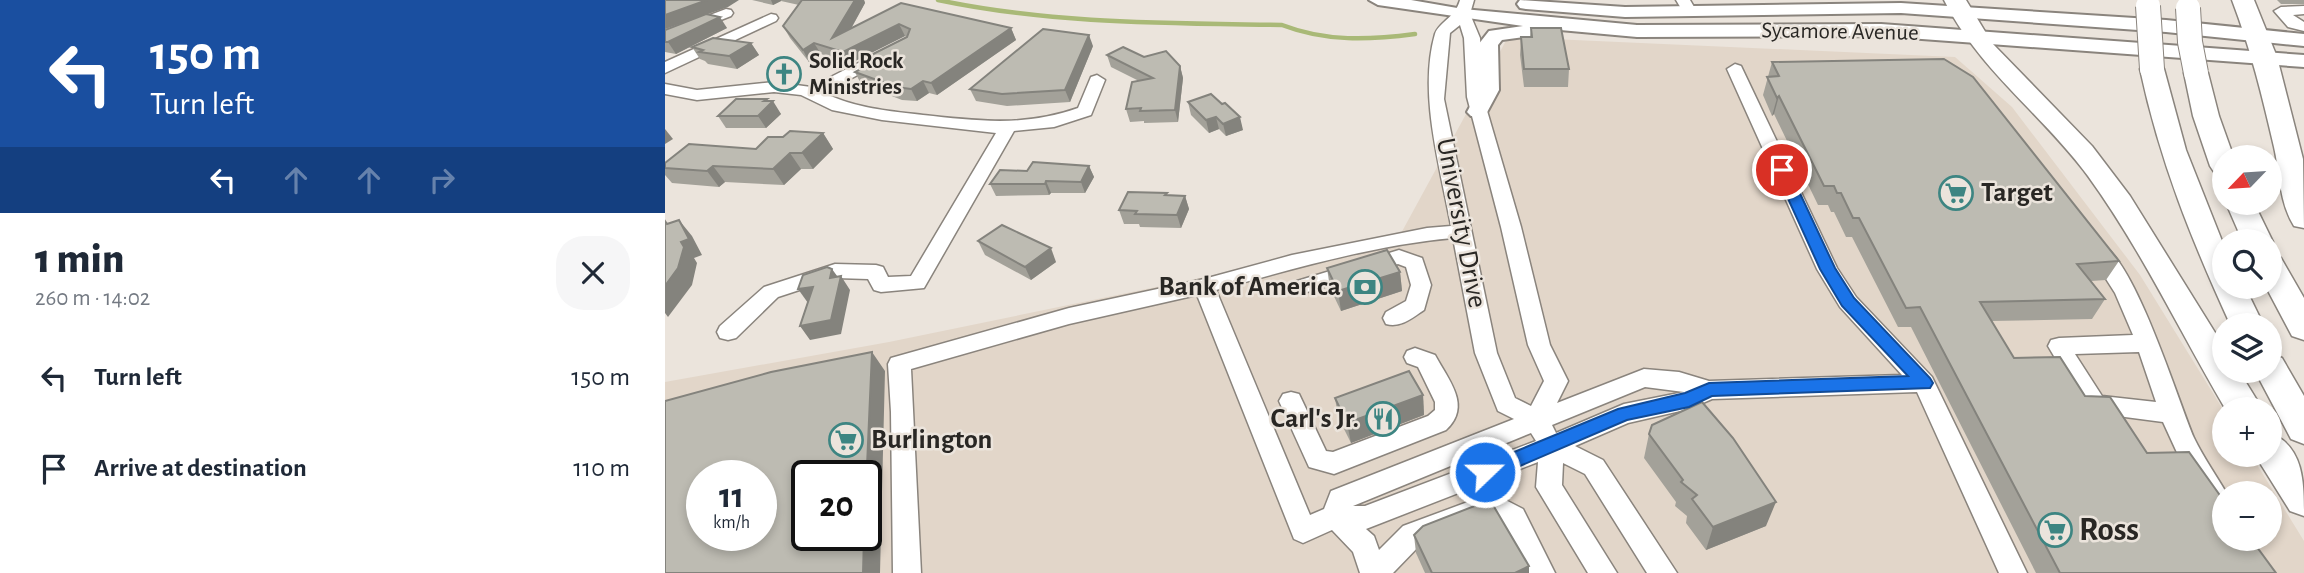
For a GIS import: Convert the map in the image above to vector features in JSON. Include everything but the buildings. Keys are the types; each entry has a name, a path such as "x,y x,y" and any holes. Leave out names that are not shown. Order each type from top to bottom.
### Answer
{"highway":[{"path":"2243,0 2262,46 2290,159 2297,201 2304,219"},
{"path":"2149,3 2152,69 2163,118 2183,186 2212,251"},
{"path":"2188,4 2190,42 2196,73 2206,116 2216,145"},
{"path":"1958,5 1980,46 2099,172 2152,254 2237,397"},
{"path":"2282,287 2304,328"},
{"path":"2279,383 2304,429"},
{"path":"2282,466 2304,499"}],"main road":[{"name":"Sycamore Avenue","path":"1378,0 1465,7 1570,26 1663,31 1867,29 1975,36 2262,46 2304,40"},
{"name":"Sycamore Avenue","path":"1489,0 1625,12 1686,6 1958,5 2262,46 2304,61"},
{"path":"1479,112 1489,90 1487,45 1496,35 1549,31 1570,26"}],"street":[{"name":"University Drive","path":"1465,7 1472,38 1475,97 1511,227 1539,345 1556,382 1536,420 1506,404 1486,353 1436,99 1443,32 1465,7"},
{"path":"2304,10 2281,11 2293,23 2304,27"},
{"path":"665,37 726,13"},
{"path":"665,68 771,18"},
{"path":"811,93 906,43"},
{"path":"1735,69 1827,269 1848,302 1924,383 2013,573"},
{"path":"665,104 673,91 725,94 774,87 811,93 838,106 882,116 1001,128 1054,122 1084,111 1097,80"},
{"path":"728,332 771,292 835,271 876,272 881,285 917,283 1001,128"},
{"path":"2083,231 2116,273 2143,326 2180,435 2212,491"},
{"path":"907,573 891,361 1069,316 1204,286 1292,262 1427,234 1464,232"},
{"path":"1304,286 1399,257 1415,263 1421,285 1416,305 1394,318"},
{"path":"1204,286 1303,531 1335,516 1365,518 1551,446 1624,414 1689,400 1709,390"},
{"path":"2148,342 2059,346 2095,405 2172,412"},
{"path":"1291,401 1318,460 1334,463 1437,423 1447,414 1447,402 1427,361 1415,357"},
{"path":"1335,516 1341,499 1644,378 1679,381 1709,390 1924,383"},
{"path":"1536,420 1551,446 1549,487 1602,573"},
{"path":"1551,446 1594,467 1663,573"},
{"path":"1335,516 1364,545 1375,573 1413,534 1492,504 1514,517 1541,573"}],"shaded area":[{"path":"1508,37 1955,57 2012,107 2140,275 2215,397 2212,397 2212,467 2258,467 2267,481 2212,481 2212,551 2282,551 2282,505 2304,541 2304,573 665,573 665,382 889,342 1399,237"}],"waterway":[{"path":"938,0 1066,18 1152,23 1282,25 1331,37 1381,38 1415,34"}],"place":[{"name":"Solid Rock Ministries","path":"784,74"},
{"name":"Target","path":"1956,193"},
{"name":"Bank of America","path":"1365,287"},
{"name":"Carl's Jr.","path":"1383,419"},
{"name":"Burlington","path":"846,440"},
{"name":"Ross","path":"2055,530"}],"route":[{"path":"1485,472 1624,414 1689,400 1709,390 1924,383 1848,302 1827,269 1782,170"}]}
